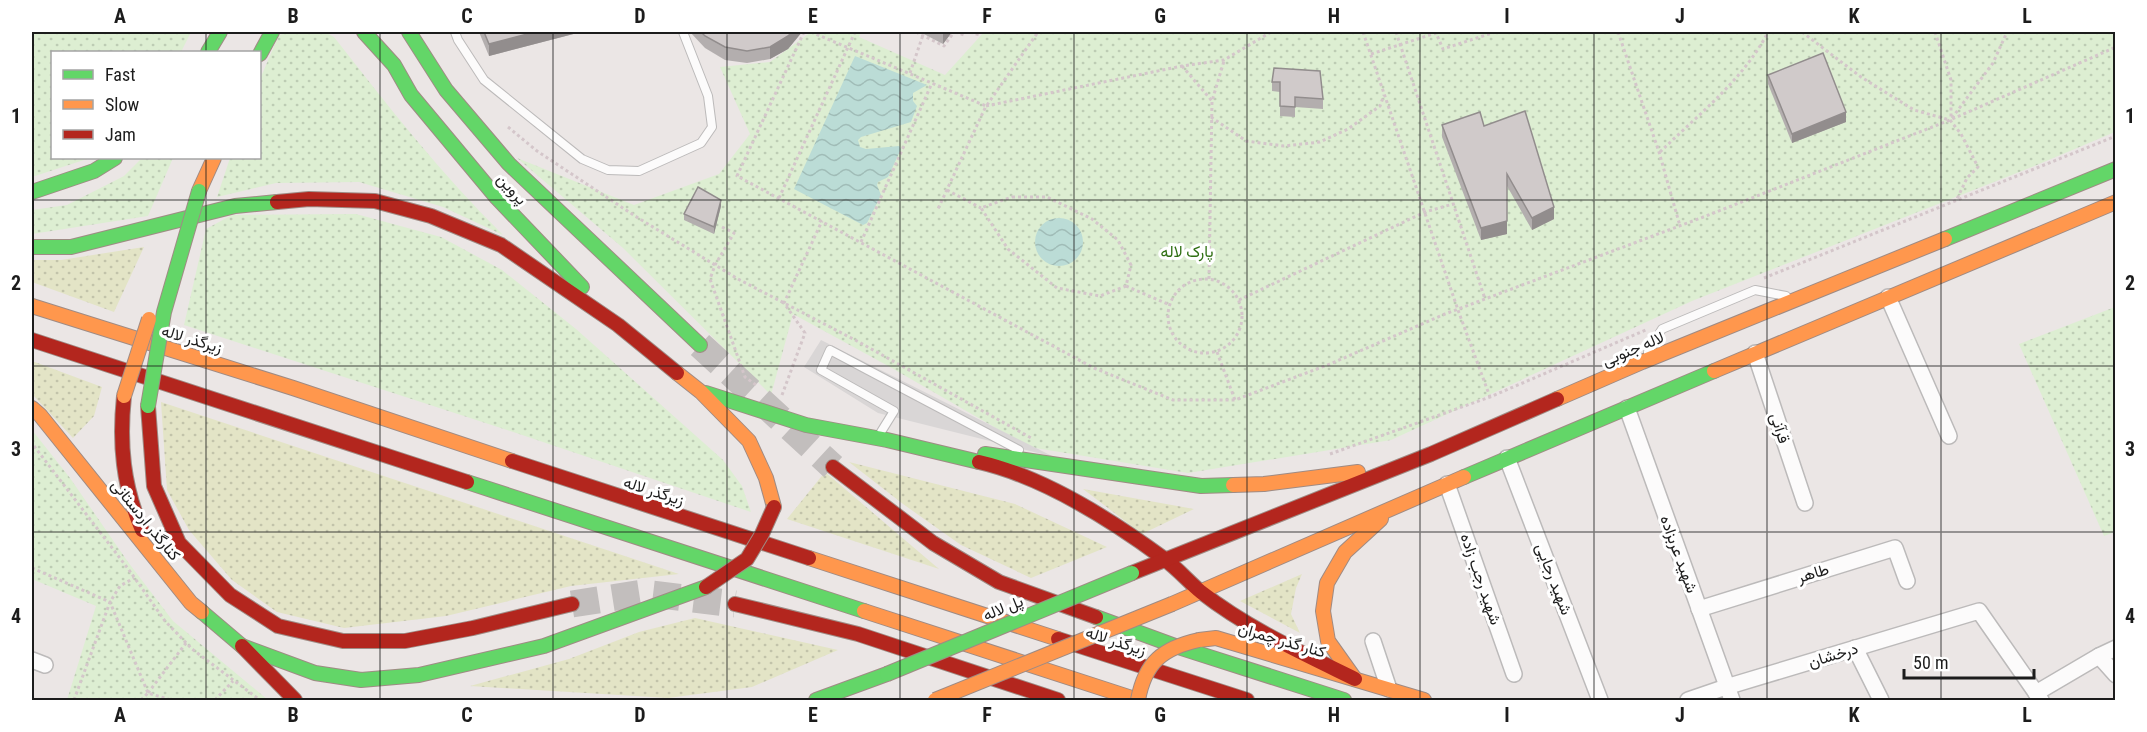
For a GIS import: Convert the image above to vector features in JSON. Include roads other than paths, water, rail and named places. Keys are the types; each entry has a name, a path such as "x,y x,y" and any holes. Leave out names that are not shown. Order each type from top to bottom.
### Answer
{"main road":[{"path":"209,51 220,32"},
{"path":"261,52 272,32"},
{"path":"364,32 394,65"},
{"path":"376,32 394,65"},
{"path":"409,32 446,90 509,164 700,345"},
{"name":"پروین","path":"394,65 411,95 497,198 618,325"},
{"path":"32,192 94,171 113,159"},
{"path":"200,191 207,159"},
{"path":"214,159 200,191 177,262 164,312 148,406 154,486 179,543 230,595 278,626 343,641 405,641 473,628 572,604"},
{"name":"لاله جنوبی","path":"1164,558 1402,465 1594,385 1642,362 2115,169"},
{"path":"1927,280 1934,266 2093,201 2096,193 2093,183 2085,181"},
{"path":"32,247 71,247 235,206 309,199 375,201 431,216 501,245 618,325 701,392 748,441 766,478 774,507 747,559 706,587 544,646 419,675 361,680 315,672 242,646"},
{"path":"935,700 1201,592 1507,458 2115,202"},
{"path":"154,557 131,505 122,465 120,429 123,396 153,305 177,262"},
{"name":"زیرگذر لاله","path":"32,306 294,388 662,511 1247,700"},
{"path":"32,340 1138,700"},
{"path":"701,392 806,425 882,439 1201,486 1264,484 1330,477 1402,465"},
{"name":"کنارگذر اردستانی","path":"32,408 191,603 242,646 295,700"},
{"path":"882,439 998,466 1068,495 1164,558 1201,592 1270,637 1355,678 1424,700"},
{"path":"833,467 933,543 999,582 1178,647 1344,700"},
{"path":"1355,678 1328,641 1323,611 1327,583 1345,552 1397,505"},
{"name":"پل لاله","path":"816,700 887,674 1164,558"},
{"path":"735,604 858,634 1058,700"},
{"name":"کنار گذر چمران","path":"1138,700 1145,676 1157,660 1173,647 1216,638 1355,678"}],"street":[{"path":"1888,297 1949,436"},
{"name":"قرآنی","path":"1755,353 1804,503"},
{"name":"شهید عربزاده","path":"1627,408 1729,694"},
{"name":"شهید رجایی","path":"1507,458 1600,700"},
{"name":"شهید رجب زاده","path":"1447,484 1514,674"},
{"name":"طاهر","path":"1699,609 1895,548 1906,581"},
{"name":"درخشان","path":"1688,700 1729,694 1855,648 1979,611 2038,697"},
{"path":"1373,641 1389,689"},
{"path":"1855,648 1881,700"},
{"path":"2038,697 2099,656 2115,648"},
{"path":"2099,656 2115,675"}],"lane":[{"path":"455,32 484,80 582,159 608,170 628,171 639,171 701,143 712,127 708,96 683,32"},
{"path":"1642,362 1662,329 1755,290 1802,298"},
{"path":"882,439 894,411 821,370 830,350 1044,463"}],"water":[{"path":"855,56 927,85 913,93 913,101 917,106 911,122 861,137 858,140 860,147 866,149 899,146 901,149 888,177 878,182 881,195 867,223 863,225 794,189"},
{"path":"1054,218 1064,218 1076,225 1083,237 1083,247 1076,259 1064,266 1054,266 1039,255 1035,247 1035,237 1046,222"}],"tunnel":[{"path":"700,345 833,467"},
{"path":"572,604 643,593 735,604"}],"park label":[{"name":"پارک لاله","path":"1187,251"}]}
